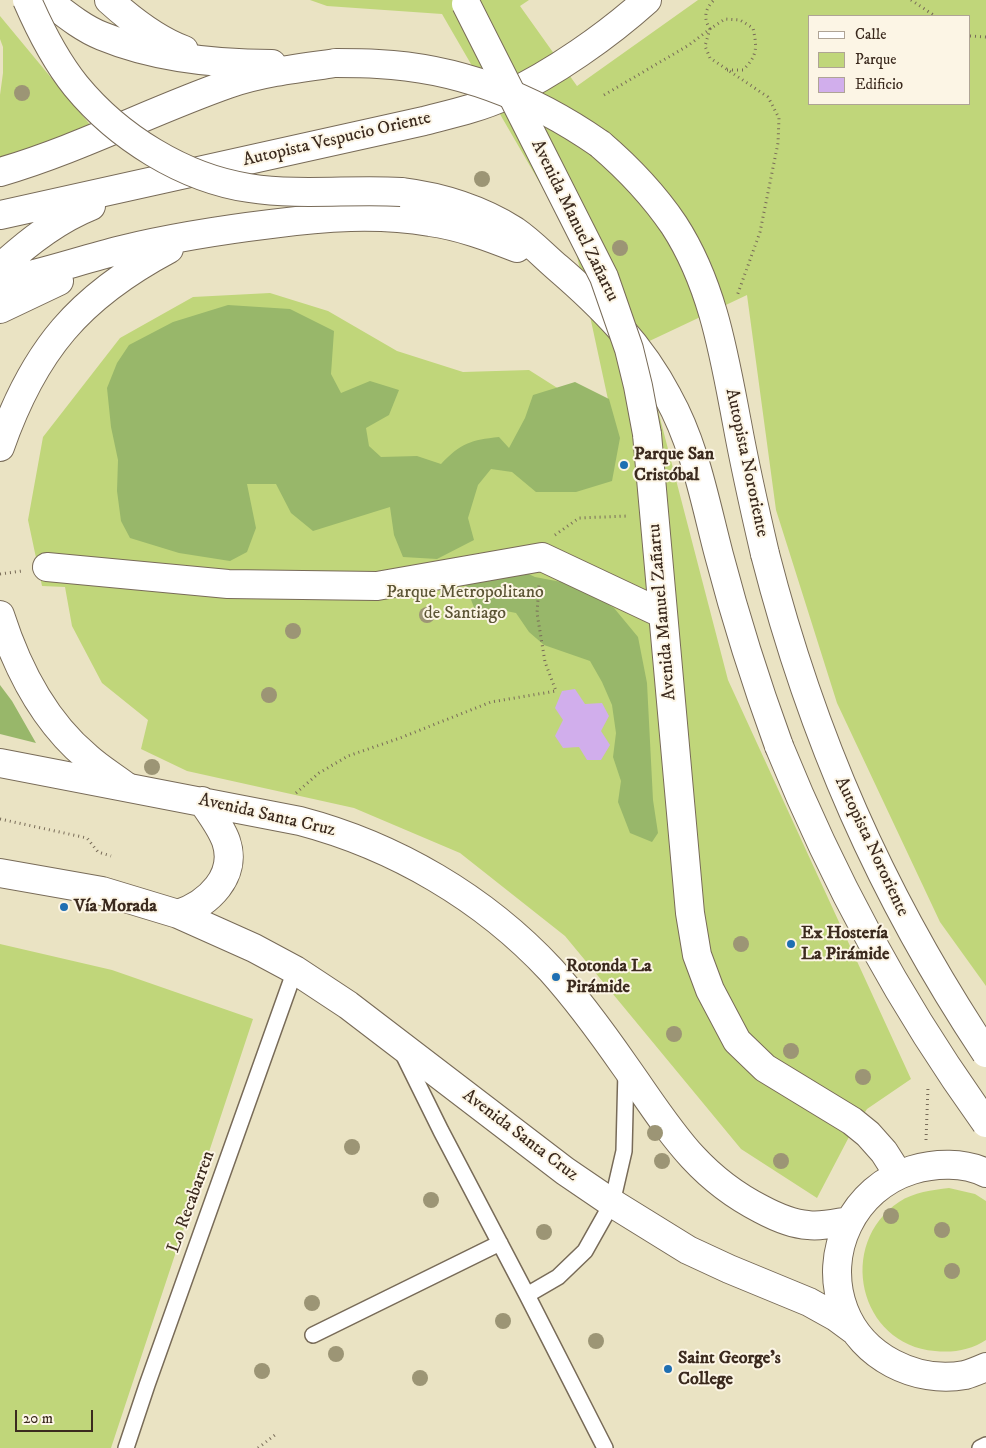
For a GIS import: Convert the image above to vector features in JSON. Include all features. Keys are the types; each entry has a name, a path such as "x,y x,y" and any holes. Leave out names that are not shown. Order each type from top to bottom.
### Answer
{"main road":[{"path":"27,0 54,53 74,84 88,100 123,131 168,160 218,181 248,188 288,192 356,190 402,192 445,200 466,207 491,218 522,237 582,288 624,332 654,372 669,398 689,446 751,667 779,746 831,866 871,943 915,1018 963,1091 986,1122"},
{"path":"48,0 79,23 101,36 149,51 211,60 267,64 336,64"},
{"path":"108,0 121,11 177,47 211,60"},
{"name":"Autopista Vespucio Oriente","path":"0,215 424,121 481,106 550,72 626,19 647,0"},
{"name":"Avenida Manuel Zañartu","path":"465,2 604,277 629,349 647,434 690,913 697,955 710,990 737,1041 764,1068 852,1121 868,1134 884,1152 898,1174"},
{"path":"0,172 71,148 228,84 284,70 336,64"},
{"name":"Autopista Nororiente","path":"336,64 404,66 448,74 482,83 532,103 600,144 628,168 662,208 683,240 708,296 724,354 747,477 765,554 786,631 810,707 855,818 889,890 927,960 986,1053"},
{"path":"0,268 37,237 70,214 159,180"},
{"path":"0,282 124,250 188,236 313,219 354,217 406,219 475,232 521,250 557,267"},
{"path":"0,309 77,273 188,236"},
{"path":"0,447 25,385 38,363 63,329 86,305 113,283 140,264 188,236"},
{"path":"47,567 228,584 377,586 542,557 663,614"},
{"path":"0,615 10,647 42,706 63,733 87,757 127,787"},
{"name":"Avenida Santa Cruz","path":"0,763 259,812 333,830 405,860 482,908 550,970 596,1025 677,1141 707,1173 730,1190 774,1216 808,1226 849,1221"},
{"path":"178,914 194,908 210,897 224,876 227,867 226,842 214,818 202,801"},
{"name":"Avenida Santa Cruz","path":"0,873 102,891 178,914 254,948 296,970 348,1005 565,1171 612,1203 688,1250 808,1302 855,1330"},
{"path":"986,1174 954,1165 926,1166 898,1174 879,1186 849,1221 841,1243 837,1265 838,1288 842,1303 855,1330 876,1354 903,1370 934,1377 965,1375 986,1367"}],"lane":[{"name":"Lo Recabarren","path":"126,1448 153,1366 296,970"},
{"path":"398,1044 441,1131 606,1448"},
{"path":"527,1295 558,1277 585,1251 612,1203 624,1152 626,1067"},
{"path":"313,1336 500,1243"},
{"path":"980,1448 986,1445"}],"path":[{"path":"714,0 707,8 706,22 710,29 705,46 710,58 768,97 779,118 778,143 760,232 737,296 738,306"},
{"path":"911,0 934,15"},
{"path":"604,95 690,45 725,19 740,20 753,28 756,44 753,60 743,70 727,70"},
{"path":"971,36 986,37"},
{"path":"294,795 319,773 348,756 491,702 556,692 545,662 537,613"},
{"path":"0,819 87,838 98,852 111,856"},
{"path":"258,1448 274,1435"}],"green space":[{"name":"Parque Metropolitano de Santiago","path":"310,0 529,0 520,6 577,86 698,0 986,0 986,986 940,922 837,703 776,510 747,295 641,345 728,680 911,1079 867,1109 850,1135 817,1198 741,1149 565,936 460,853 354,808 187,771 141,749 148,720 102,683 72,626 65,587 42,586 28,520 43,437 120,338 193,297 270,293 328,311 397,351 463,372 529,370 600,415 612,418 574,242 442,14 327,6"},
{"path":"0,16 92,127 0,160 0,95 3,73 3,47 0,39"},
{"path":"228,305 290,309 334,331 331,374 341,393 370,381 399,390 389,415 366,428 369,446 381,457 417,456 441,464 455,451 467,444 499,437 509,448 525,418 533,395 575,382 609,399 620,438 612,481 576,492 536,492 512,472 491,469 478,485 468,518 474,540 437,559 403,557 394,535 390,507 313,531 291,513 276,484 247,484 256,528 247,552 230,561 179,553 130,538 121,521 117,491 118,460 111,427 107,388 117,363 129,345 173,322"},
{"path":"520,570 535,577 577,585 614,608 638,637 647,683 653,800 658,833 652,842 630,833 618,802 621,781 613,757 616,733 612,705 590,661 544,645 529,632 516,613 496,609 475,610 465,584"},
{"path":"0,685 12,701 36,743 0,734"},
{"path":"0,944 112,970 253,1019 111,1448 0,1448"},
{"path":"949,1188 975,1194 986,1201 986,1340 968,1348 942,1352 909,1345 888,1331 874,1312 865,1290 863,1266 867,1242 879,1220 905,1199 917,1194"}],"building":[{"path":"575,689 585,704 602,703 609,716 601,731 610,745 601,760 587,760 579,747 563,748 555,736 563,720 555,708 562,691"}],"place":[{"name":"Parque San Cristóbal","path":"624,465"},
{"name":"Vía Morada","path":"64,907"},
{"name":"Ex Hostería La Pirámide","path":"791,944"},
{"name":"Rotonda La Pirámide","path":"556,977"},
{"name":"Saint George's College","path":"668,1369"}]}
